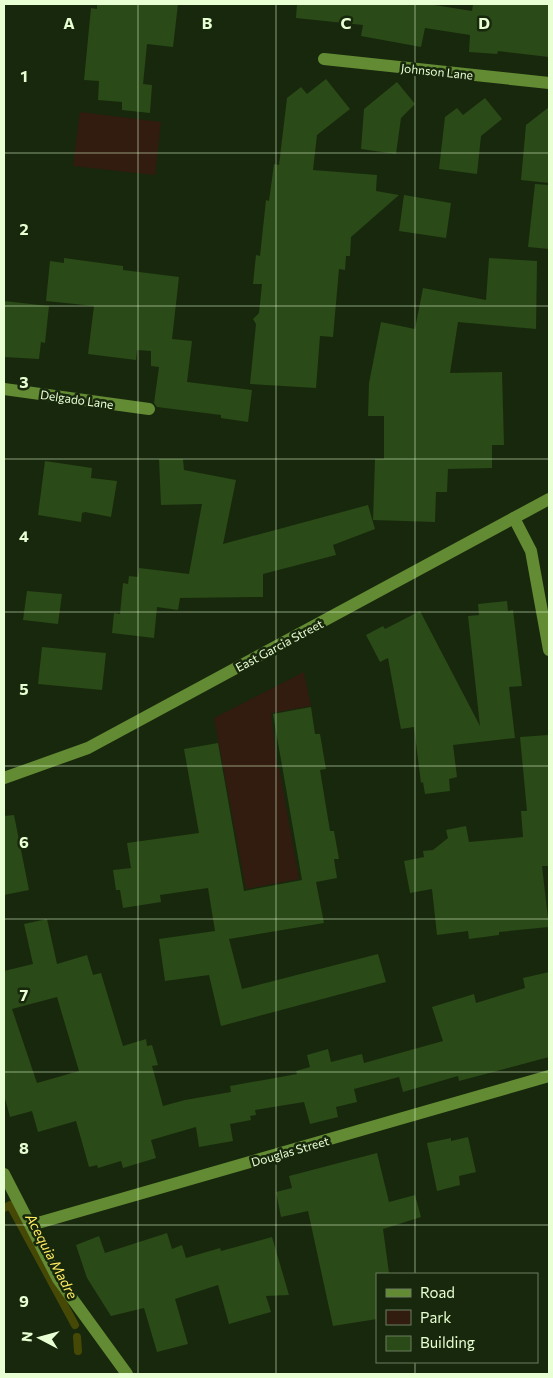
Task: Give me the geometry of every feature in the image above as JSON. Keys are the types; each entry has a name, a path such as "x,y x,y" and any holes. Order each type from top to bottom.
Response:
{"street":[{"name":"Johnson Lane","path":"324,59 549,83"},
{"name":"Delgado Lane","path":"4,389 149,409"},
{"name":"East Garcia Street","path":"4,778 88,748 549,499"},
{"path":"514,518 530,551 549,650"},
{"name":"Douglas Street","path":"31,1225 549,1076"},
{"path":"4,1174 58,1279 127,1374"}],"green space":[{"path":"80,112 161,122 155,175 73,166"},
{"path":"304,672 311,706 271,713 277,768 279,768 299,879 246,889 214,718"}],"building":[{"path":"97,4 178,4 173,47 147,44 143,84 152,85 150,113 122,110 122,102 98,100 99,81 84,80 91,8 97,9"},
{"path":"297,4 428,4 472,11 473,4 549,4 549,57 498,51 497,54 469,52 470,35 425,28 421,47 361,36 363,25 296,18"},
{"path":"326,79 350,109 317,135 313,170 377,175 376,191 399,195 351,237 350,256 346,256 345,270 339,269 333,337 320,336 316,388 250,384 256,324 253,319 259,313 262,284 253,284 256,255 260,256 266,200 269,201 274,164 279,165 287,98 301,87 307,94"},
{"path":"397,82 415,104 401,118 396,154 361,149 364,109"},
{"path":"485,98 502,119 481,136 477,174 439,169 445,117 457,108 463,115"},
{"path":"549,107 549,183 521,180 526,125"},
{"path":"535,184 549,185 549,249 528,247"},
{"path":"404,195 451,203 446,238 399,231"},
{"path":"64,258 123,266 123,270 179,277 172,339 192,341 187,382 252,390 248,422 221,418 221,415 157,407 154,403 159,367 151,366 151,351 137,350 136,360 88,354 94,306 46,301 50,261 64,263"},
{"path":"489,258 537,261 536,329 458,322 450,373 502,372 504,445 492,445 492,468 448,469 447,492 436,492 435,522 373,520 375,459 384,459 384,416 368,416 369,383 381,322 415,329 423,288 486,300"},
{"path":"4,301 49,306 45,343 41,342 39,359 4,357"},
{"path":"159,459 183,459 184,470 236,480 223,544 368,505 375,529 333,545 336,555 263,574 263,597 180,598 178,610 157,607 154,638 112,633 114,613 120,614 123,583 128,584 129,576 138,577 139,568 189,574 202,504 161,505"},
{"path":"45,461 92,468 91,478 117,481 111,517 85,512 82,513 81,522 38,515"},
{"path":"27,591 62,594 58,624 23,620"},
{"path":"507,601 508,611 513,610 522,686 509,687 515,738 453,745 457,777 449,779 450,791 425,794 423,782 421,783 414,727 401,729 388,658 380,662 366,635 383,626 385,629 420,611 480,726 468,616 479,615 478,604"},
{"path":"42,647 106,653 102,690 38,684"},
{"path":"311,707 315,734 320,734 326,769 320,770 330,831 334,831 339,859 334,859 337,878 316,882 324,923 229,939 242,989 378,954 386,982 221,1026 209,975 165,981 159,939 215,931 208,888 160,895 161,902 123,908 120,890 116,890 113,870 131,868 127,843 199,833 184,749 218,743 244,891 302,880 273,714"},
{"path":"548,735 549,866 542,866 549,927 499,932 499,935 469,939 468,931 437,935 432,889 410,893 404,861 424,857 423,851 433,850 448,838 446,830 466,826 469,842 523,837 521,811 527,811 520,737"},
{"path":"14,815 29,890 4,895 4,816"},
{"path":"47,919 57,964 87,955 93,975 101,973 123,1046 146,1039 147,1046 152,1045 158,1065 152,1066 163,1106 231,1092 230,1086 297,1074 296,1071 310,1067 307,1055 328,1049 331,1062 362,1054 364,1063 443,1041 432,1007 474,994 476,1003 525,988 523,978 549,972 549,1057 459,1081 458,1076 403,1092 399,1077 354,1089 357,1102 336,1107 338,1117 310,1124 304,1102 255,1110 256,1115 250,1116 251,1120 230,1124 233,1141 199,1147 196,1127 151,1140 156,1158 123,1168 121,1161 98,1168 97,1165 89,1167 76,1121 38,1132 32,1111 10,1117 4,1095 4,971 33,964 24,924","holes":["57,997 79,1071 37,1083 12,1009"]},
{"path":"468,1137 476,1172 459,1176 460,1185 437,1191 427,1143"},
{"path":"377,1153 389,1202 415,1195 421,1217 383,1229 389,1273 376,1273 376,1319 333,1326 308,1211 281,1217 276,1192 292,1188 289,1176"},
{"path":"167,1233 172,1249 182,1245 186,1258 220,1248 221,1251 272,1237 289,1295 266,1296 271,1312 229,1324 218,1285 175,1299 188,1344 157,1352 144,1308 111,1316 87,1278 76,1245 99,1236 105,1253"}],"waterway":[{"name":"Acequia Madre","path":"4,1208 10,1205 75,1325"},
{"name":"Acequia Madre","path":"77,1337 78,1351"}]}
